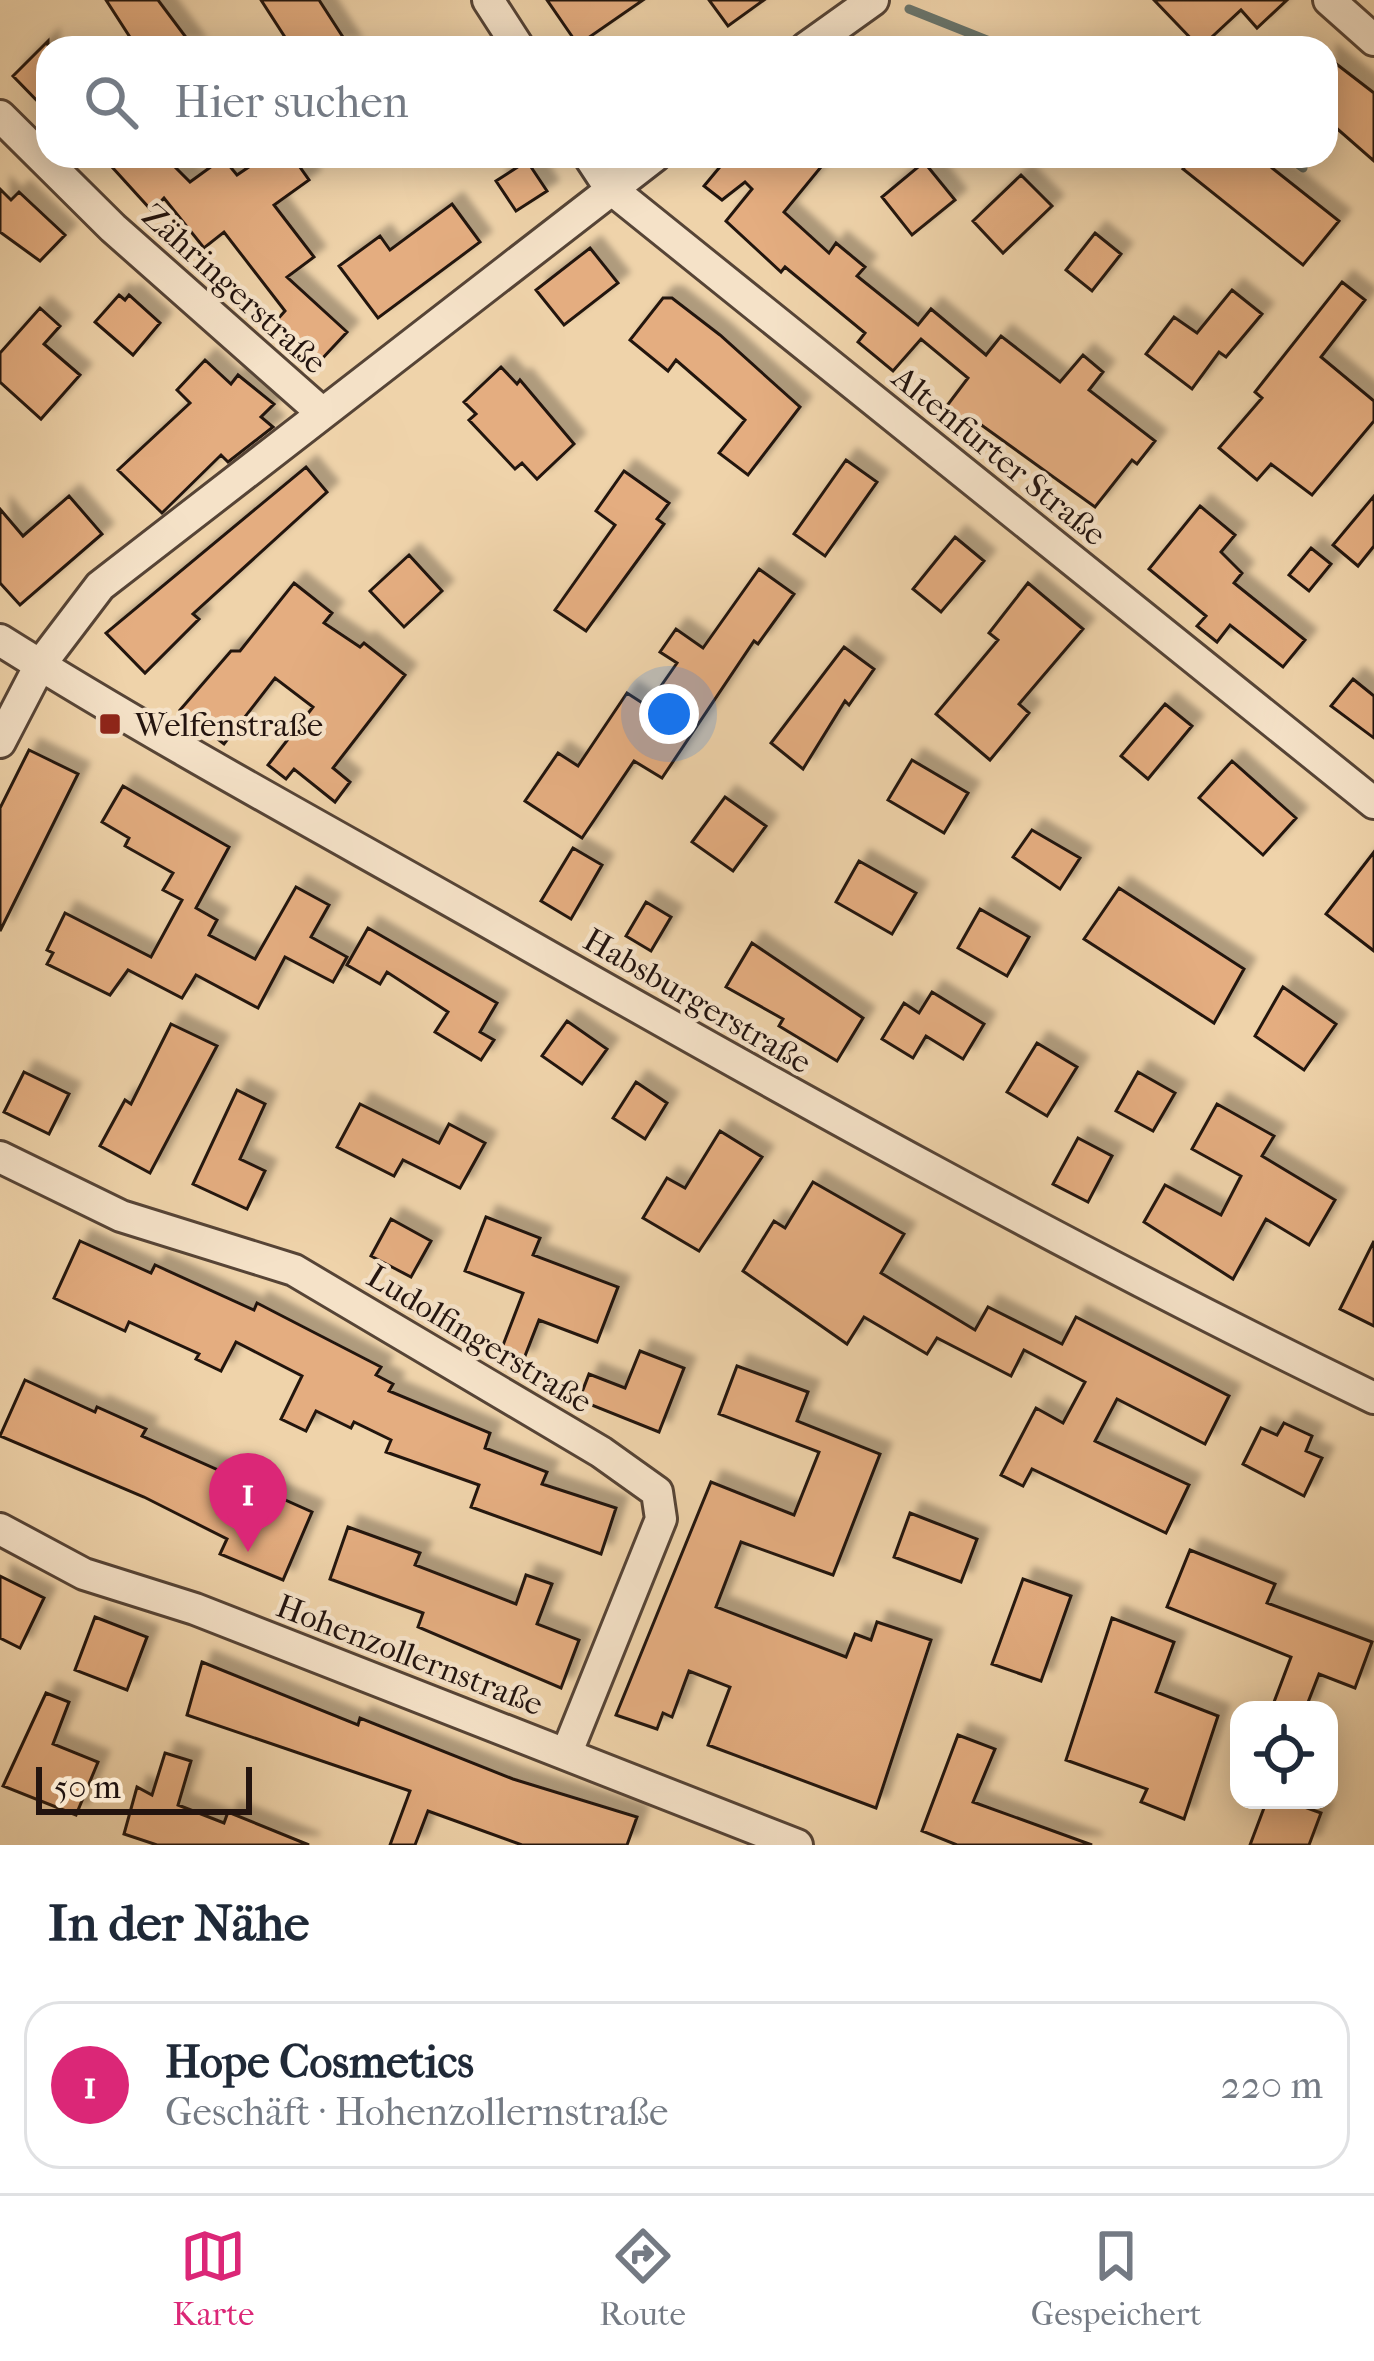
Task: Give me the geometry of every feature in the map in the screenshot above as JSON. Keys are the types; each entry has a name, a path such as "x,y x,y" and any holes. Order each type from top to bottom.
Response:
{"street":[{"path":"488,0 511,36"},
{"path":"823,36 873,0"},
{"path":"1329,0 1374,40"},
{"name":"Zähringerstraße","path":"0,116 36,152"},
{"name":"Zähringerstraße","path":"52,168 113,228 320,411"},
{"name":"Altenfurter Straße","path":"597,168 610,188 1374,803"},
{"path":"0,742 40,665 100,586 638,168"},
{"name":"Habsburgerstraße","path":"0,640 824,1113 1104,1264 1374,1398"},
{"name":"Ludolfingerstraße","path":"0,1157 121,1216 295,1270 601,1452 657,1492 661,1519 567,1752"},
{"name":"Hohenzollernstraße","path":"0,1529 102,1581 195,1609 567,1752 677,1803 797,1845"}],"building":[{"path":"106,0 158,0 185,36 129,36"},
{"path":"261,0 319,0 342,36 284,36"},
{"path":"547,0 643,0 591,36 572,36"},
{"path":"709,0 764,0 728,26"},
{"path":"1154,0 1287,0 1257,28 1241,10 1213,36 1188,36"},
{"path":"36,53 36,100 13,76"},
{"path":"1338,65 1374,93 1374,161 1338,130"},
{"path":"113,168 176,168 190,182 209,168 231,168 237,175 247,168 300,168 309,180 274,205 314,257 287,277 347,332 320,361 276,321 285,311 224,232 204,248 164,198 152,211"},
{"path":"516,168 532,168 547,191 516,211 496,181"},
{"path":"719,168 820,168 784,212 829,253 836,243 865,267 857,276 918,325 931,309 986,355 1001,336 1060,382 1083,355 1103,372 1089,390 1155,441 1137,464 1132,460 1095,507 980,424 975,430 946,407 968,378 921,339 893,371 858,342 865,333 785,267 781,272 726,221 752,189 745,182 722,200 704,186"},
{"path":"917,168 929,168 955,200 912,235 882,197"},
{"path":"1272,168 1339,221 1303,265 1183,169"},
{"path":"1021,175 1052,206 1003,253 973,221"},
{"path":"0,189 11,200 19,192 65,235 40,261 0,232"},
{"path":"452,204 480,242 378,318 339,266 380,236 390,250"},
{"path":"1095,233 1121,254 1092,291 1066,270"},
{"path":"590,248 618,283 564,325 536,290"},
{"path":"1342,282 1365,300 1321,357 1374,401 1374,421 1312,495 1271,464 1257,480 1219,448 1262,398 1255,392"},
{"path":"1232,290 1262,314 1226,357 1219,352 1192,389 1146,354 1174,317 1197,333"},
{"path":"119,295 125,300 129,295 160,323 133,355 95,322"},
{"path":"663,298 672,298 720,335 800,407 748,475 719,453 745,420 676,360 668,371 630,340"},
{"path":"40,308 60,326 44,344 80,375 41,419 0,382 0,353"},
{"path":"205,360 231,384 238,375 274,404 261,417 273,427 228,462 221,455 162,513 118,470 190,403 177,390"},
{"path":"501,367 517,384 520,380 574,444 537,479 522,463 515,469 469,420 476,414 464,402"},
{"path":"846,460 877,482 825,556 794,534"},
{"path":"306,467 327,492 193,614 199,619 145,673 106,633"},
{"path":"624,471 669,503 657,519 664,524 586,631 555,610 615,525 596,511"},
{"path":"69,496 102,534 20,605 0,583 0,509 23,536"},
{"path":"1374,496 1374,546 1358,566 1333,545"},
{"path":"1200,506 1235,535 1221,552 1242,573 1234,583 1305,640 1283,667 1230,625 1217,642 1197,626 1206,616 1149,569"},
{"path":"955,537 984,561 941,612 913,589"},
{"path":"1311,548 1331,564 1309,591 1289,575"},
{"path":"409,555 442,591 404,627 370,591"},
{"path":"759,569 794,594 758,644 754,641 662,778 634,761 582,838 525,801 558,753 578,766 627,693 647,706 677,663 660,652 676,629 703,648"},
{"path":"294,583 332,613 324,623 360,647 364,643 405,675 333,768 350,782 335,802 294,769 286,779 268,765 313,707 275,678 224,744 180,710 231,651 240,651"},
{"path":"1028,583 1083,629 1019,704 1029,713 990,760 936,714 998,640 989,633"},
{"path":"844,647 874,669 849,705 845,701 803,769 771,743"},
{"path":"1353,679 1374,696 1374,738 1331,706"},
{"path":"1165,704 1192,726 1148,779 1121,756"},
{"path":"29,750 78,774 0,931 0,808"},
{"path":"912,760 968,793 944,833 888,800"},
{"path":"1232,761 1296,818 1263,855 1199,798"},
{"path":"123,786 229,847 196,908 217,920 209,935 255,959 296,887 329,905 311,937 347,957 333,982 285,957 258,1008 196,975 182,998 128,970 110,995 47,964 53,953 47,950 65,913 151,957 182,900 163,890 173,873 125,846 129,838 102,822"},
{"path":"725,797 766,826 733,871 692,842"},
{"path":"1032,830 1080,858 1060,889 1013,857"},
{"path":"573,848 602,865 571,919 541,901"},
{"path":"1374,852 1374,951 1326,914"},
{"path":"859,861 916,893 892,934 836,902"},
{"path":"1119,888 1244,969 1214,1023 1084,939"},
{"path":"646,902 671,917 651,951 626,936"},
{"path":"980,909 1029,937 1007,976 958,948"},
{"path":"368,928 497,1003 480,1032 494,1040 481,1060 435,1032 448,1012 387,972 380,984 347,965"},
{"path":"752,943 863,1018 837,1061 779,1026 783,1019 726,987"},
{"path":"1283,987 1336,1024 1304,1070 1255,1036"},
{"path":"932,992 984,1024 963,1059 926,1036 913,1058 882,1039 904,1003 919,1013"},
{"path":"567,1021 607,1049 582,1084 542,1056"},
{"path":"171,1024 217,1046 150,1173 100,1146 125,1100 131,1104"},
{"path":"1037,1043 1077,1067 1047,1116 1007,1092"},
{"path":"24,1072 69,1094 49,1134 4,1112"},
{"path":"1138,1072 1175,1093 1153,1131 1116,1111"},
{"path":"636,1082 667,1103 645,1139 613,1118"},
{"path":"237,1090 265,1104 240,1159 265,1171 247,1209 193,1184"},
{"path":"360,1104 439,1143 449,1124 485,1143 460,1188 403,1160 394,1176 337,1147"},
{"path":"1217,1104 1274,1136 1262,1156 1335,1200 1309,1245 1266,1219 1233,1279 1144,1222 1165,1185 1221,1215 1241,1176 1192,1149"},
{"path":"720,1131 762,1157 699,1251 643,1218 667,1178 685,1188"},
{"path":"1078,1138 1112,1156 1088,1202 1053,1184"},
{"path":"813,1182 904,1234 881,1273 975,1330 988,1307 1062,1344 1076,1317 1229,1396 1205,1444 1117,1399 1095,1441 1189,1485 1166,1533 1032,1469 1023,1486 1001,1475 1036,1408 1063,1423 1085,1382 1024,1350 1011,1376 937,1338 927,1354 864,1317 847,1344 743,1271 774,1221 785,1228"},
{"path":"486,1217 540,1238 533,1255 618,1287 597,1342 539,1320 523,1361 500,1353 523,1293 465,1271"},
{"path":"391,1219 431,1241 411,1277 371,1256"},
{"path":"80,1241 151,1273 155,1265 254,1310 257,1303 381,1367 376,1375 393,1384 389,1391 490,1433 485,1448 547,1472 542,1484 616,1508 601,1554 471,1507 479,1485 386,1452 391,1440 354,1422 351,1428 316,1411 306,1431 281,1419 302,1376 236,1342 221,1371 196,1359 199,1354 129,1322 125,1331 54,1298"},
{"path":"1374,1241 1374,1326 1340,1309"},
{"path":"640,1351 684,1368 659,1432 579,1400 589,1374 625,1388"},
{"path":"737,1366 808,1392 797,1421 880,1454 833,1575 741,1542 716,1607 846,1657 855,1634 871,1640 877,1622 931,1640 876,1808 708,1745 730,1687 689,1671 672,1717 663,1713 657,1729 616,1715 711,1482 794,1515 819,1452 719,1414"},
{"path":"25,1380 146,1429 142,1436 312,1512 283,1580 220,1554 227,1539 144,1497 0,1436"},
{"path":"1284,1423 1312,1436 1306,1451 1322,1458 1304,1496 1243,1464 1261,1428 1277,1435"},
{"path":"910,1513 977,1539 961,1582 894,1557"},
{"path":"348,1527 420,1553 415,1565 516,1604 526,1575 552,1584 537,1624 579,1640 561,1688 418,1627 423,1613 330,1579"},
{"path":"1190,1550 1275,1584 1267,1603 1372,1642 1355,1688 1319,1674 1308,1701 1274,1701 1291,1657 1167,1607"},
{"path":"0,1576 44,1598 20,1648 0,1638"},
{"path":"1023,1579 1071,1596 1041,1681 992,1664"},
{"path":"95,1617 147,1637 127,1690 75,1670"},
{"path":"1112,1618 1174,1642 1156,1692 1218,1716 1184,1819 1141,1802 1147,1789 1066,1760"},
{"path":"202,1662 358,1725 360,1718 513,1779 637,1817 627,1845 522,1845 428,1811 415,1845 390,1845 410,1791 187,1715"},
{"path":"46,1693 69,1702 53,1744 98,1762 76,1815 3,1786"},
{"path":"958,1735 995,1749 973,1802 1092,1845 957,1845 922,1831"},
{"path":"165,1753 191,1761 178,1805 224,1823 228,1812 309,1845 157,1845 124,1834 137,1787 152,1795"},
{"path":"1264,1809 1321,1813 1309,1845 1250,1845"}],"waterway":[{"path":"909,9 977,36"}],"place":[{"name":"Welfenstraße","path":"110,724"},
{"name":"Hope Cosmetics","path":"248,1552"}]}
